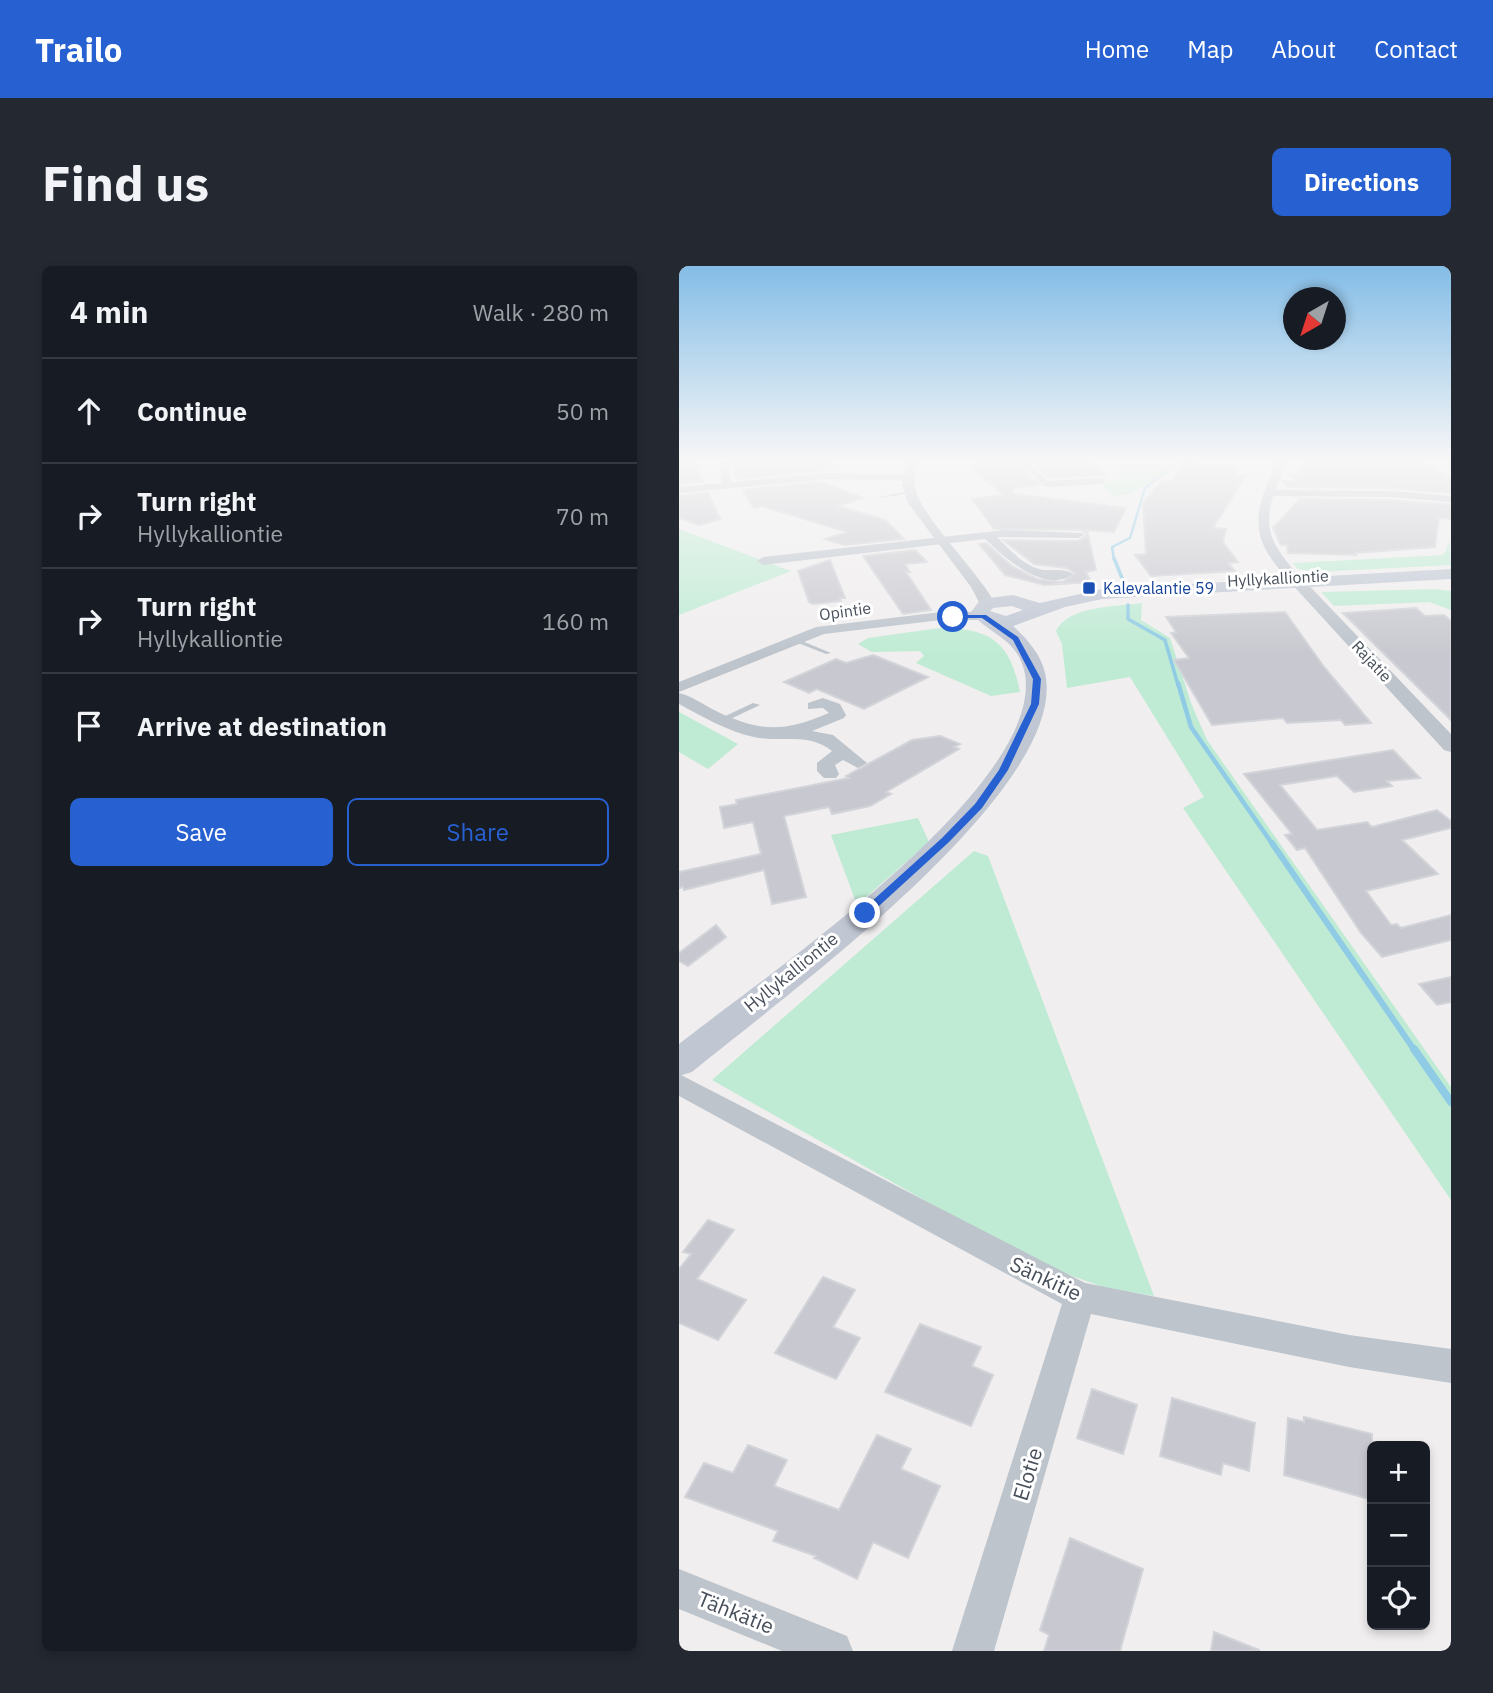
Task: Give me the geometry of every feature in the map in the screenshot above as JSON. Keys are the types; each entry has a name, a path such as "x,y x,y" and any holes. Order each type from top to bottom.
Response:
{"main road":[{"name":"Hyllykalliontie","path":"985,611 1021,615 1054,604 1103,594 1451,568"},
{"name":"Hyllykalliontie","path":"1296,580 1451,574"},
{"path":"985,611 1021,615"},
{"name":"Hyllykalliontie","path":"679,1063 865,913 946,840 978,806 1003,770 1035,704 1037,679 1021,615"}],"street":[{"path":"933,526 978,586 1021,615"},
{"path":"1263,526 1263,534 1296,580"},
{"path":"763,561 1024,532 1078,535"},
{"path":"988,535 1023,569 1045,576 1067,574"},
{"name":"Rajatie","path":"1296,580 1451,746"},
{"path":"978,586 985,611"},
{"name":"Opintie","path":"679,687 821,631 985,611"},
{"path":"679,698 746,731 772,735 797,733 827,739 851,757 826,763 826,771 830,774"},
{"path":"797,733 838,715 834,708 823,703 814,706"},
{"name":"Sänkitie","path":"679,1084 1080,1297 1349,1351 1451,1366"},
{"name":"Elotie","path":"973,1651 1080,1297"},
{"name":"Tähkätie","path":"679,1589 832,1651"}],"lane":[{"path":"795,640 828,653"},
{"path":"721,720 756,705"}],"green space":[{"path":"679,529 791,571 679,615"},
{"path":"1449,541 1451,565 1316,572 1298,569 1293,563 1444,555"},
{"path":"1435,589 1451,591 1451,610 1429,602 1334,606 1321,592"},
{"path":"1142,603 1141,620 1170,638 1191,703 1207,740 1451,1087 1451,1200 1183,808 1204,797 1130,677 1067,688 1062,644 1056,631 1062,622 1071,616 1094,609"},
{"path":"940,628 973,631 995,641 1010,661 1020,692 991,696 916,663 924,656 920,651 872,652 858,644 868,638"},
{"path":"679,712 738,744 708,769 679,752"},
{"path":"918,818 929,842 857,905 831,835"},
{"path":"974,851 988,856 1154,1296 1103,1287 1064,1273 984,1234 712,1080"}],"building":[{"path":"826,526 891,526 904,539 844,545 825,539 847,532"},
{"path":"992,526 1117,526 1114,532 1087,530 1096,570 1086,572 1091,582 1045,585 1005,575 979,544 986,543 1012,566 1037,579 1062,582 1075,573 1066,568 1034,564 1003,540 1078,541 1087,535 1082,530 994,529"},
{"path":"1144,526 1214,526 1213,528 1226,529 1223,542 1238,562 1228,563 1235,571 1151,576 1135,555 1146,554"},
{"path":"1275,526 1438,526 1435,547 1355,553 1356,555 1288,553 1287,545 1281,545 1273,528"},
{"path":"915,550 927,562 905,564 910,572 906,572 931,610 903,614 863,556"},
{"path":"830,560 845,598 840,598 841,601 813,604 809,602 798,571"},
{"path":"1416,608 1425,616 1444,615 1451,621 1451,720 1343,613"},
{"path":"1285,612 1324,667 1371,723 1345,725 1341,720 1287,723 1283,718 1212,725 1174,660 1189,658 1171,633 1176,632 1166,617"},
{"path":"873,655 928,677 864,709 817,689 809,693 784,682 836,659 846,663"},
{"path":"940,736 960,744 954,747 959,749 886,792 891,794 870,806 832,814 829,807 784,816 806,897 772,904 764,870 684,890 683,887 679,888 679,872 761,854 753,822 724,828 720,807 737,804 736,800 849,778 846,776 912,740"},
{"path":"1393,750 1420,778 1387,781 1392,786 1354,792 1337,776 1280,785 1317,830 1367,822 1372,827 1437,810 1451,821 1451,828 1402,840 1438,874 1366,891 1391,925 1397,924 1401,928 1451,915 1451,940 1382,957 1361,933 1305,848 1297,850 1285,835 1292,834 1244,774"},
{"path":"716,925 726,937 688,966 679,961 679,953"},
{"path":"1451,977 1451,1002 1437,1005 1419,984"},
{"path":"708,1220 734,1230 697,1279 746,1300 718,1340 679,1323 679,1269 691,1254 683,1252"},
{"path":"823,1277 855,1290 833,1327 860,1338 836,1379 775,1353"},
{"path":"920,1324 981,1347 972,1366 993,1375 971,1426 885,1392"},
{"path":"1092,1389 1137,1405 1123,1454 1077,1438"},
{"path":"1172,1398 1255,1423 1249,1471 1223,1463 1221,1475 1160,1456"},
{"path":"1304,1417 1372,1434 1372,1441 1367,1441 1367,1499 1284,1475 1288,1418 1304,1422"},
{"path":"877,1435 911,1449 901,1469 940,1486 908,1558 873,1542 857,1579 814,1558 816,1556 773,1541 778,1531 685,1497 704,1463 733,1473 748,1445 787,1460 774,1486 839,1510"},
{"path":"1070,1538 1143,1569 1120,1651 1044,1651 1049,1635 1040,1630"},
{"path":"1214,1632 1259,1650 1259,1651 1211,1651"}],"waterway":[{"path":"1114,560 1112,547 1130,538 1134,526"},
{"path":"1114,558 1124,583"},
{"path":"1128,605 1128,619 1165,640 1178,685"},
{"path":"1178,683 1191,727 1273,845"},
{"path":"1272,843 1415,1051"},
{"path":"1414,1049 1451,1102"}],"place":[{"name":"Kalevalantie 59","path":"1089,588"}],"route":[{"path":"865,913 946,840 978,806 1003,770 1035,704 1037,679 1016,639 997,623 983,616 953,617"}]}
